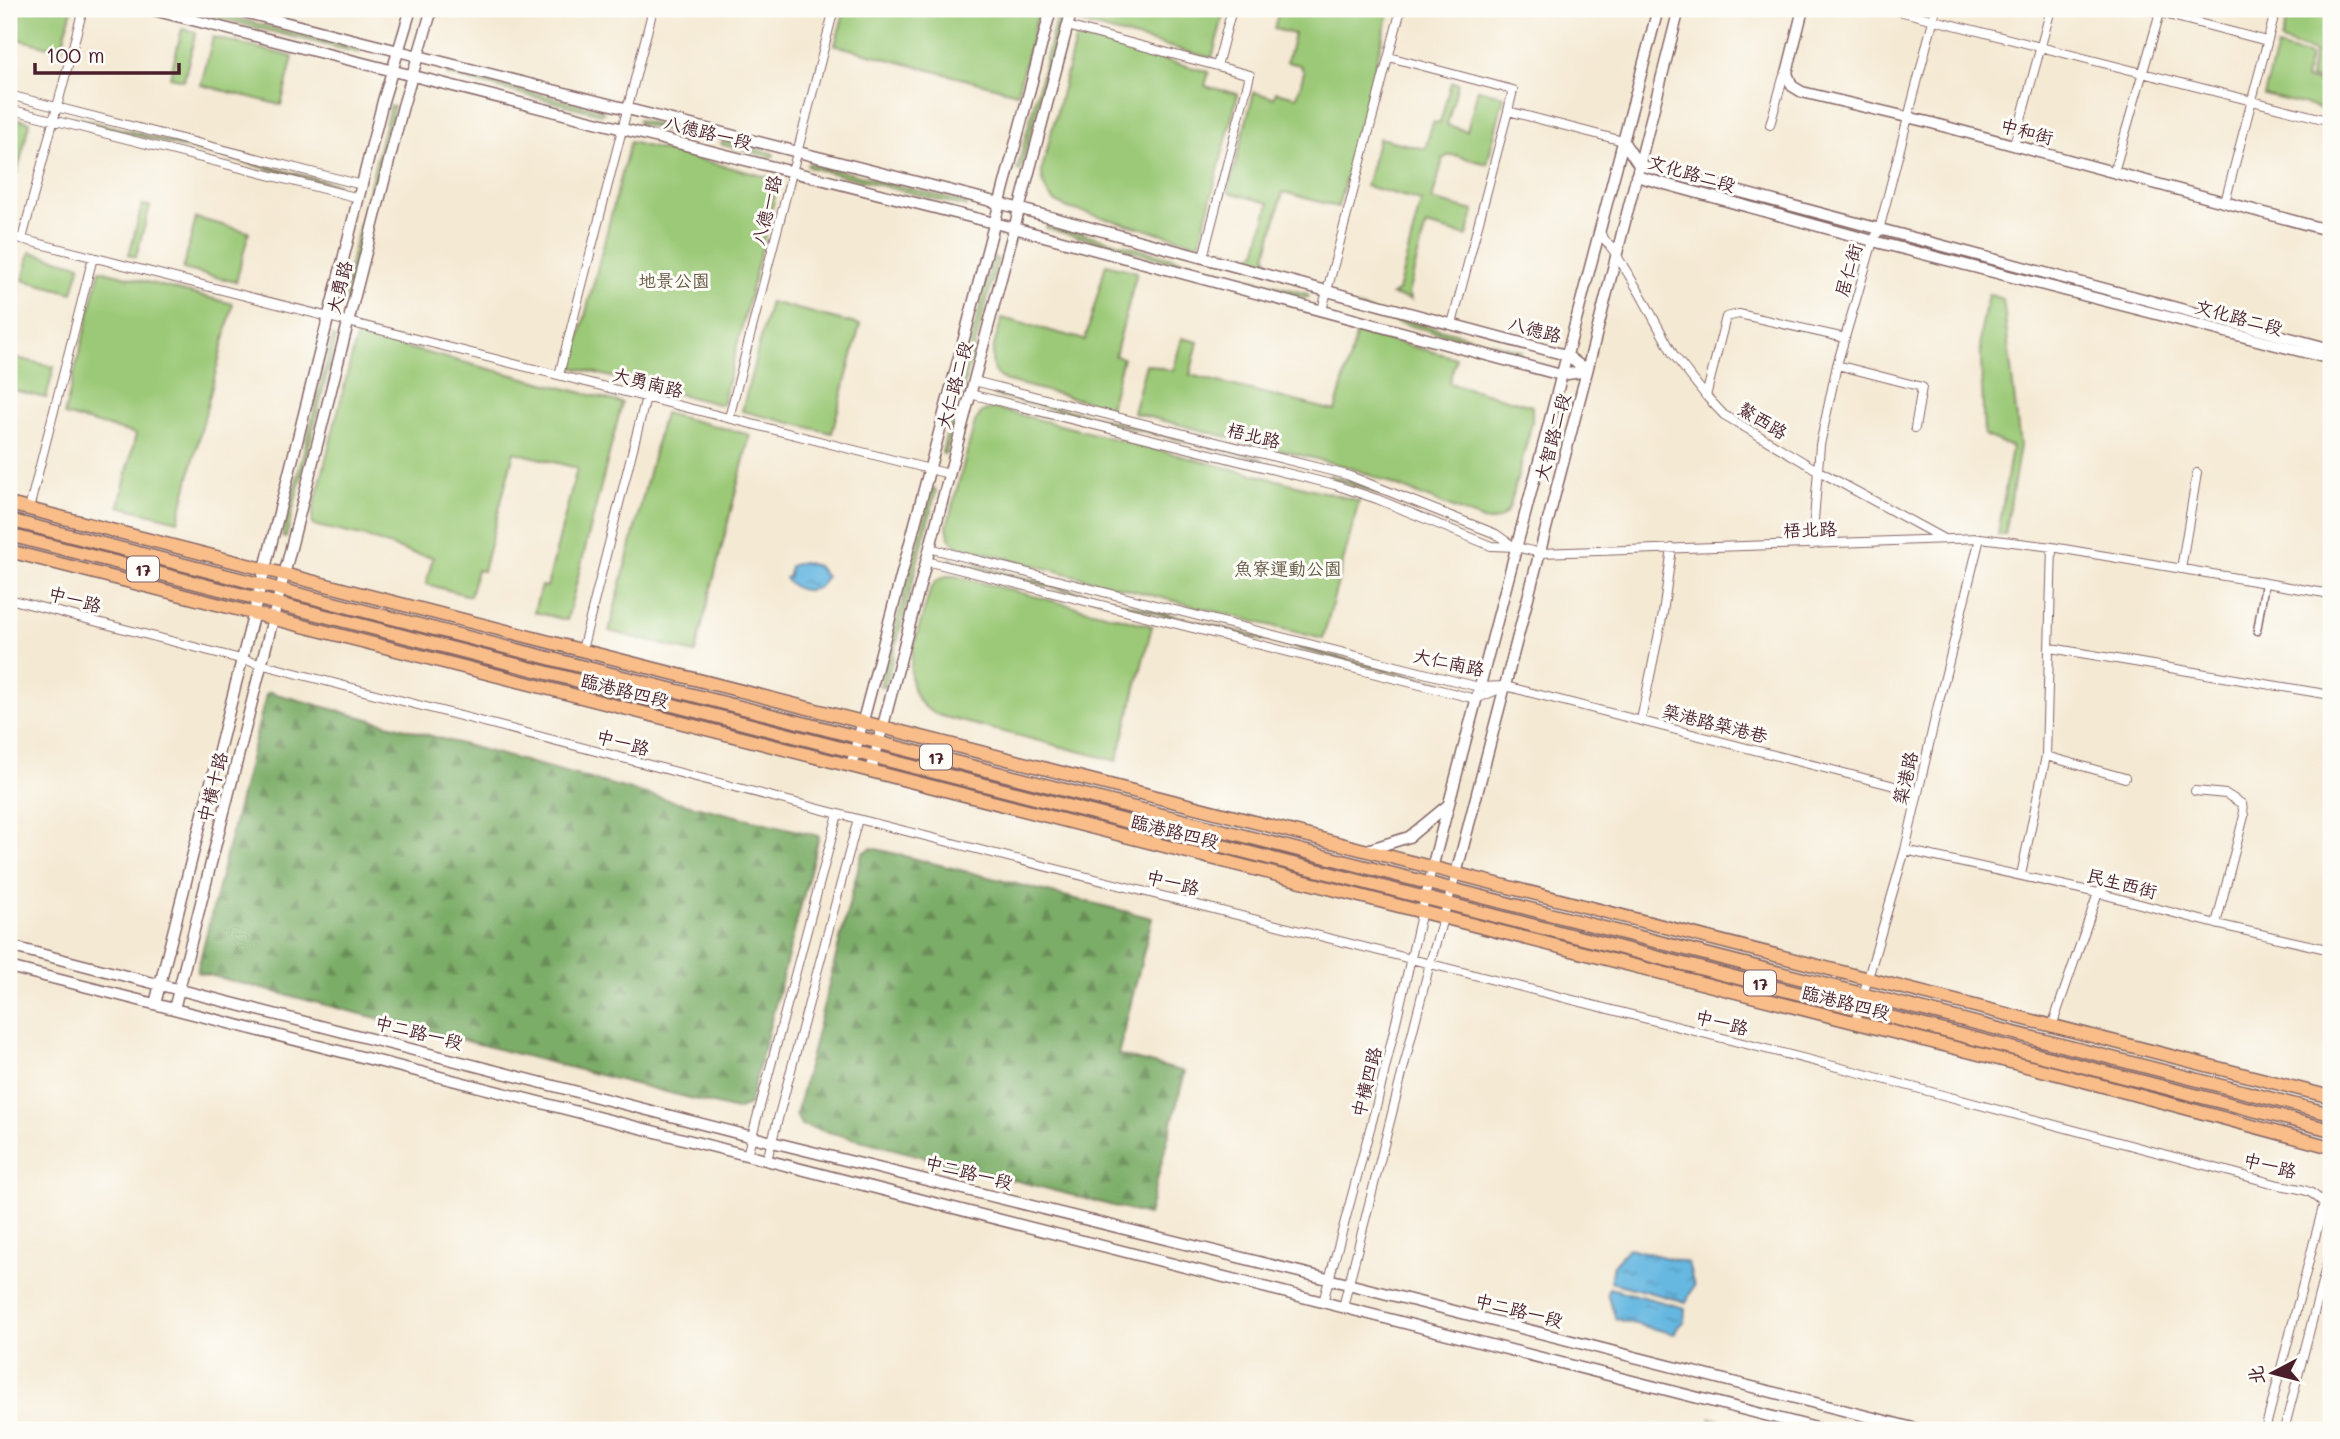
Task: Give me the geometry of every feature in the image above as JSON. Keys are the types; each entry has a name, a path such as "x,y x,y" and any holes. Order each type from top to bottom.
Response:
{"main road":[{"name":"臨港路四段","path":"9,504 2331,1097"},
{"name":"臨港路四段","path":"9,520 2331,1114"},
{"name":"臨港路四段","path":"9,535 2331,1130"},
{"name":"臨港路四段","path":"9,551 2331,1147"}],"street":[{"path":"22,239 83,9"},
{"name":"八德路一段","path":"149,9 1004,225"},
{"name":"八德路一段","path":"232,9 1009,206"},
{"name":"大勇路","path":"285,575 339,319 359,198 403,72 408,53 411,9"},
{"name":"大勇路","path":"265,570 402,106 403,72 408,53 432,9"},
{"path":"559,375 653,9"},
{"name":"八德一路","path":"729,418 834,9"},
{"name":"大仁路二段","path":"851,766 930,469 1004,225 1051,9"},
{"name":"大仁路二段","path":"871,771 974,381 1009,206 1072,9"},
{"path":"1217,66 1232,9"},
{"path":"1322,310 1401,9"},
{"name":"大智路二段","path":"1432,868 1657,9"},
{"name":"大智路二段","path":"1456,874 1679,9"},
{"path":"1770,125 1803,9"},
{"path":"1891,9 2331,121"},
{"name":"居仁街","path":"1812,545 1817,470 1837,365 1873,241 1880,230 1936,9"},
{"path":"2014,145 2051,9"},
{"path":"2145,9 2267,41"},
{"path":"2225,202 2276,9"},
{"path":"2115,172 2160,13"},
{"path":"1067,26 1250,75 1203,257"},
{"path":"1389,57 1513,90 1452,324"},
{"name":"中和街","path":"1788,68 1790,83 1801,92 2014,145 2331,231"},
{"path":"9,95 362,185"},
{"path":"9,109 359,198"},
{"path":"1507,111 1623,141"},
{"path":"705,149 710,129"},
{"name":"文化路二段","path":"1623,141 1637,170 1873,241 2331,359"},
{"name":"文化路二段","path":"1637,170 1880,230 2331,349"},
{"name":"八德路","path":"1009,206 1566,355 1587,371"},
{"path":"1004,225 1561,374 1587,371"},
{"name":"鰲西路","path":"1599,232 1616,254 1650,310 1673,354 1724,415 1817,470 1945,539"},
{"name":"大勇南路","path":"9,236 949,474"},
{"path":"29,509 93,257"},
{"path":"1706,396 1726,317 1739,314 1844,338"},
{"path":"1837,365 1922,387 1915,428"},
{"name":"梧北路","path":"974,381 1354,477 1496,534 1516,547"},
{"name":"梧北路","path":"970,394 1335,485 1380,500 1491,546 1516,547 1539,553 1980,538 2052,547 2331,594"},
{"path":"582,650 646,397"},
{"path":"2181,569 2197,473"},
{"name":"築港路","path":"1855,1023 1905,850 1980,538"},
{"path":"2021,875 2046,757 2052,547"},
{"name":"大仁南路","path":"929,548 1479,687 1505,687"},
{"path":"1641,720 1663,613 1672,548"},
{"name":"大仁南路","path":"926,561 1476,699 1505,687"},
{"name":"中橫十路","path":"155,1004 265,570"},
{"name":"中橫十路","path":"174,1009 285,575"},
{"path":"2257,631 2265,583"},
{"name":"中一路","path":"9,599 2302,1189 2317,1195 2325,1203"},
{"path":"2051,648 2331,695"},
{"name":"築港路築港巷","path":"1505,687 1917,792"},
{"path":"2046,757 2125,778"},
{"path":"2195,791 2226,794 2242,804 2244,816 2216,924"},
{"path":"1365,851 1412,836 1448,805"},
{"path":"747,1155 838,814"},
{"path":"767,1160 858,819"},
{"name":"民生西街","path":"1905,850 2098,893 2331,950"},
{"name":"中橫四路","path":"1322,1302 1377,1103 1432,868"},
{"name":"中橫四路","path":"1343,1307 1430,963 1456,874"},
{"path":"2052,1026 2098,893 2110,883"},
{"name":"中二路一段","path":"9,946 772,1142 1348,1284 1921,1430"},
{"path":"9,967 1824,1430"},
{"path":"2265,1430 2331,1176"},
{"path":"2325,1203 2331,1212"},
{"path":"2284,1430 2331,1248"}],"green space":[{"path":"15,9 72,9 61,50 9,37"},
{"path":"181,9 199,9 360,49 359,53"},
{"path":"845,9 1039,9 1017,93 835,45"},
{"path":"1059,9 1064,9 1021,171 1017,170"},
{"path":"1084,9 1225,9 1212,58 1080,23"},
{"path":"1279,9 1390,9 1338,207 1283,192 1266,256 1269,262 1250,257 1256,253 1269,203 1228,192 1254,92 1274,98 1276,92 1297,97 1304,72 1300,65 1287,62 1294,34 1274,29"},
{"path":"2289,9 2331,9 2331,83 2310,78 2314,52 2281,41"},
{"path":"182,29 196,32 184,80 170,77"},
{"path":"213,37 293,57 281,105 201,85"},
{"path":"1076,37 1209,72 1205,86 1238,94 1199,244 1068,208 1056,202 1045,188 1042,169"},
{"path":"2277,47 2310,56 2305,79 2331,86 2331,111 2264,95"},
{"path":"448,71 602,110 604,113 447,75"},
{"path":"1451,82 1458,83 1447,125 1467,131 1478,89 1504,96 1487,164 1454,155 1443,159 1432,200 1474,211 1467,236 1426,225 1408,294 1411,300 1392,295 1398,291 1421,201 1366,186 1379,138 1425,149 1433,122 1440,123"},
{"path":"390,106 394,107 346,301 343,303 341,300"},
{"path":"9,117 30,122 17,173 9,171"},
{"path":"74,117 337,184 338,186 73,120"},
{"path":"638,120 692,133 693,136 639,124"},
{"path":"724,141 774,155 771,157 723,145 721,143"},
{"name":"地景公園","path":"630,142 779,180 722,405 572,367"},
{"path":"810,163 967,203 966,207 809,167 807,165"},
{"path":"142,205 150,206 136,257 129,255"},
{"path":"196,218 249,232 236,282 183,269"},
{"path":"1047,224 1309,296 1306,298 1046,228"},
{"path":"30,252 80,265 73,293 23,280"},
{"path":"993,258 998,259 946,453 943,454 942,452"},
{"path":"1106,264 1137,272 1115,356 1123,358 1110,407 1007,381 999,376 994,370 992,354 1002,318 1085,340"},
{"path":"100,270 233,304 178,521 119,506 136,434 64,415"},
{"path":"1988,294 2003,299 2020,446 2005,535 1998,535 2012,447 1984,435 1980,335"},
{"path":"770,302 860,325 832,433 742,411"},
{"path":"1342,305 1522,351 1520,355 1344,308"},
{"path":"1357,332 1456,358 1449,383 1532,406 1532,422 1510,506 1501,518 1486,521 1352,468 1133,413 1146,364 1173,371 1182,338 1198,342 1190,375 1335,411"},
{"path":"357,335 622,403 567,620 534,612 541,586 547,587 577,468 514,452 483,571 477,570 470,596 426,584 433,557 411,553 366,537 312,525 313,511"},
{"path":"333,336 336,339 286,538 282,537"},
{"path":"9,356 54,367 46,398 9,389"},
{"path":"995,392 1262,458 1263,460 994,395"},
{"name":"魚寮運動公園","path":"993,408 1359,501 1323,639 955,545 949,537 947,526 975,422 982,412"},
{"path":"664,413 750,435 695,653 609,631"},
{"path":"1330,475 1374,489 1491,539 1370,491 1329,478"},
{"path":"934,488 936,491 885,687 880,686 932,490"},
{"path":"950,559 1450,685 1451,686 950,562"},
{"path":"946,576 955,576 1152,626 1117,761 941,716 924,706 915,694 911,678 915,642 930,590 936,581"},
{"path":"269,692 657,797 819,836 749,1105 736,1110 197,972 266,695"},
{"path":"872,848 1152,918 1118,1055 1185,1072 1148,1215 801,1125 796,1115 862,853"},
{"path":"1711,1418 1757,1430 1708,1430"}],"water":[{"path":"2331,9 2331,58 2318,54"},
{"path":"802,562 817,566 826,577 819,587 800,589 785,578 789,576 790,566"},
{"path":"1628,1248 1688,1263 1694,1286 1686,1302 1610,1282 1613,1265"},
{"path":"1609,1288 1685,1308 1684,1321 1677,1327 1675,1334 1616,1319 1607,1293"}]}
